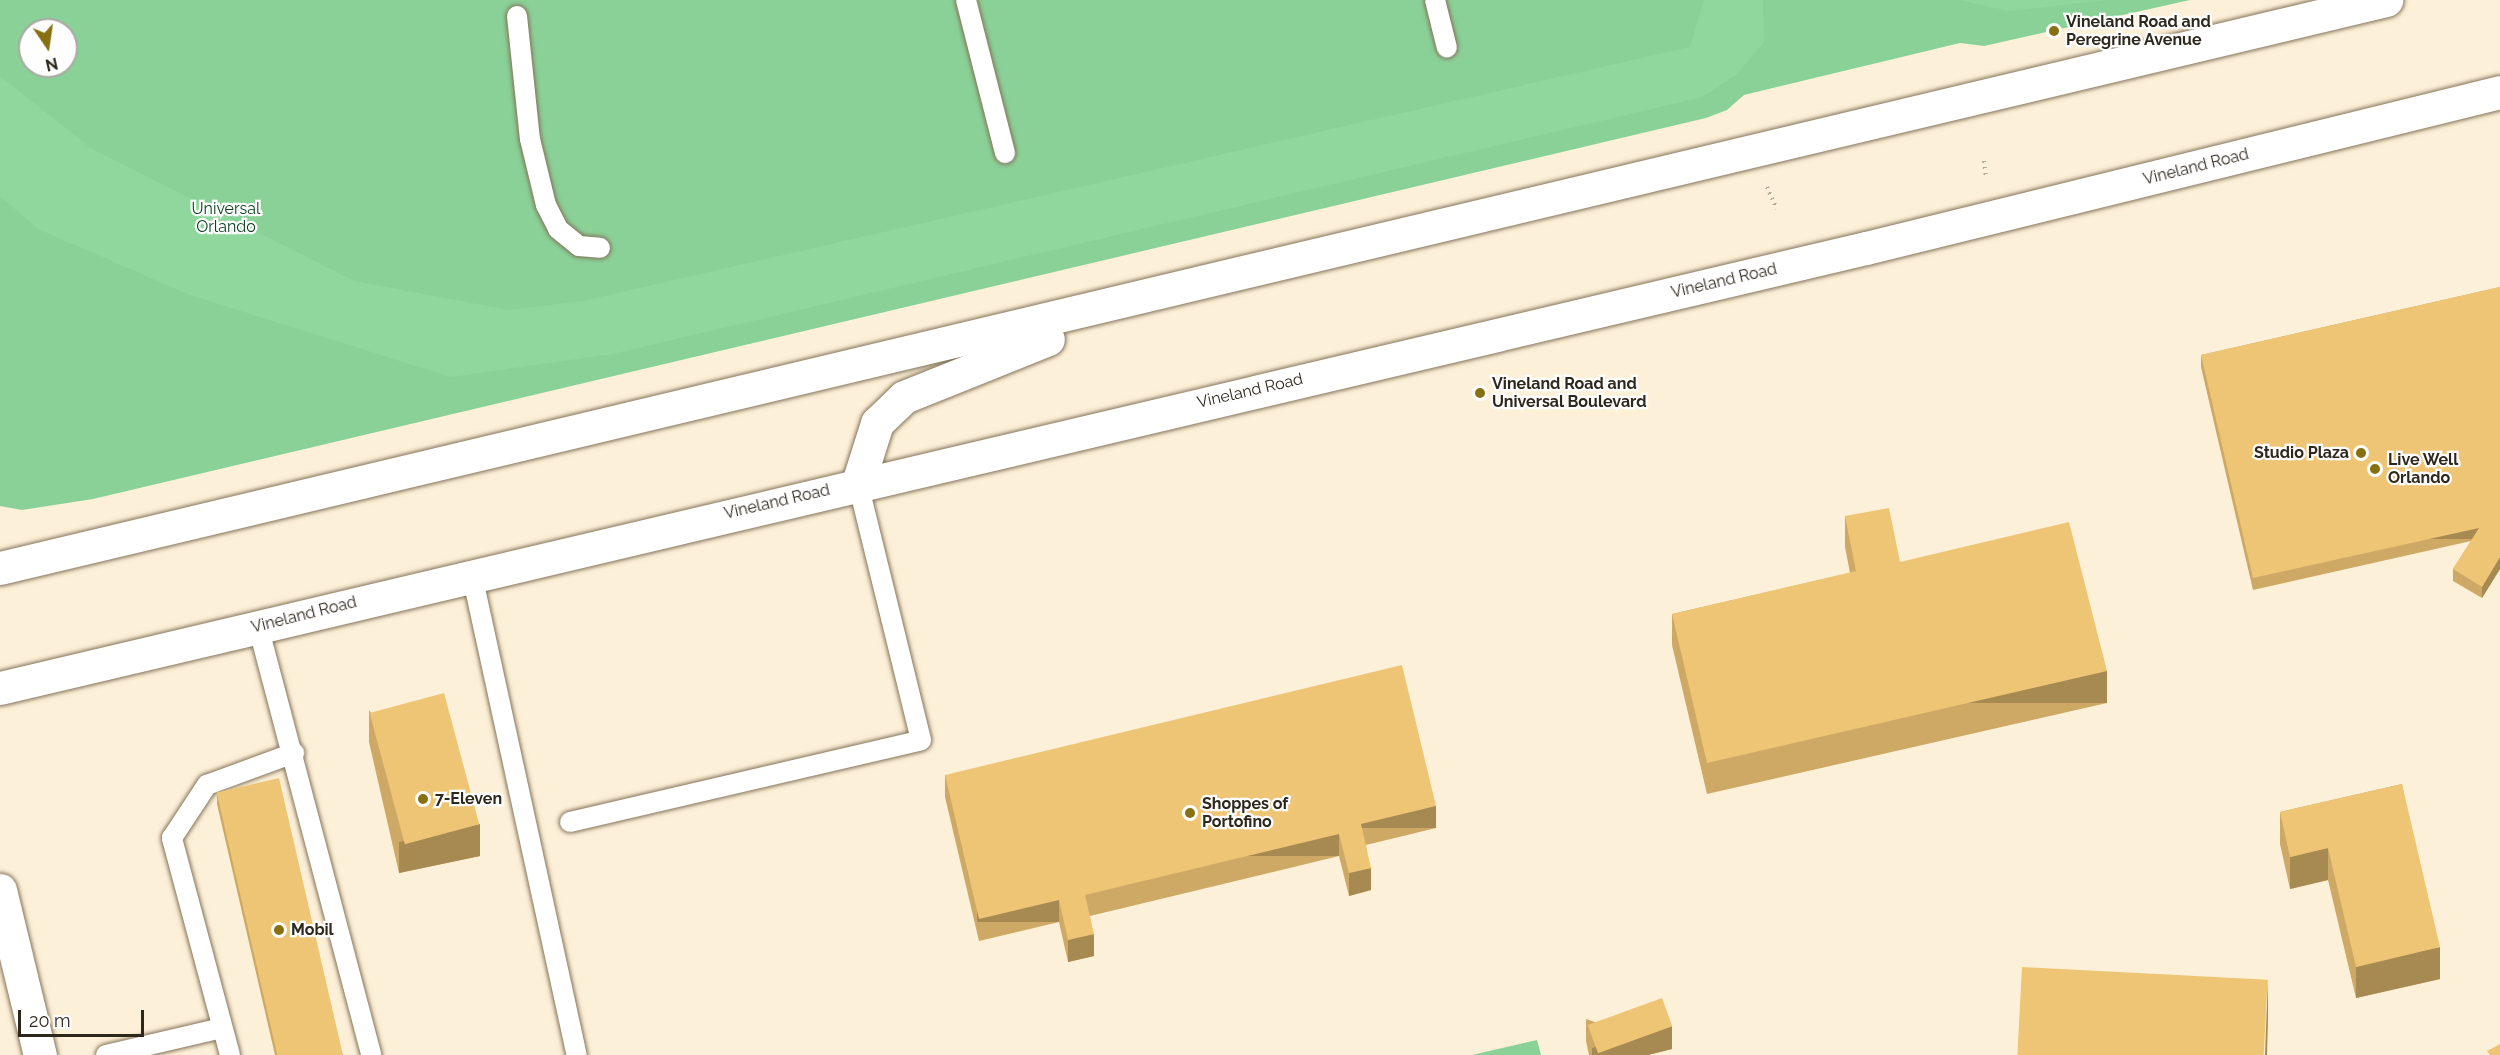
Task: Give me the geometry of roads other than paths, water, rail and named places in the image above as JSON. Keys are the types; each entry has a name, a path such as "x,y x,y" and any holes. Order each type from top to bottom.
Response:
{"main road":[{"path":"0,568 1144,300 2386,0"},
{"name":"Vineland Road","path":"0,688 858,483 1866,249 2500,92"},
{"path":"858,483 877,423 904,397 1144,300"},
{"path":"0,890 40,1055"}],"lane":[{"path":"966,0 1005,153"},
{"path":"1435,0 1447,48"},
{"path":"517,16 530,139 546,205 558,229 579,246 600,248"},
{"path":"570,822 921,740 858,483"},
{"path":"472,575 578,1055"},
{"path":"258,626 294,753 371,1055"},
{"path":"230,1055 172,838 207,785 294,753"},
{"path":"106,1055 222,1028"}],"place":[{"name":"Vineland Road and Peregrine Avenue","path":"2054,31"},
{"name":"Vineland Road and Universal Boulevard","path":"1480,393"},
{"name":"Studio Plaza","path":"2361,453"},
{"name":"Live Well Orlando","path":"2375,469"},
{"name":"7-Eleven","path":"423,799"},
{"name":"Shoppes of Portofino","path":"1190,813"},
{"name":"Mobil","path":"279,930"}],"park label":[{"name":"Universal Orlando","path":"226,218"}]}
